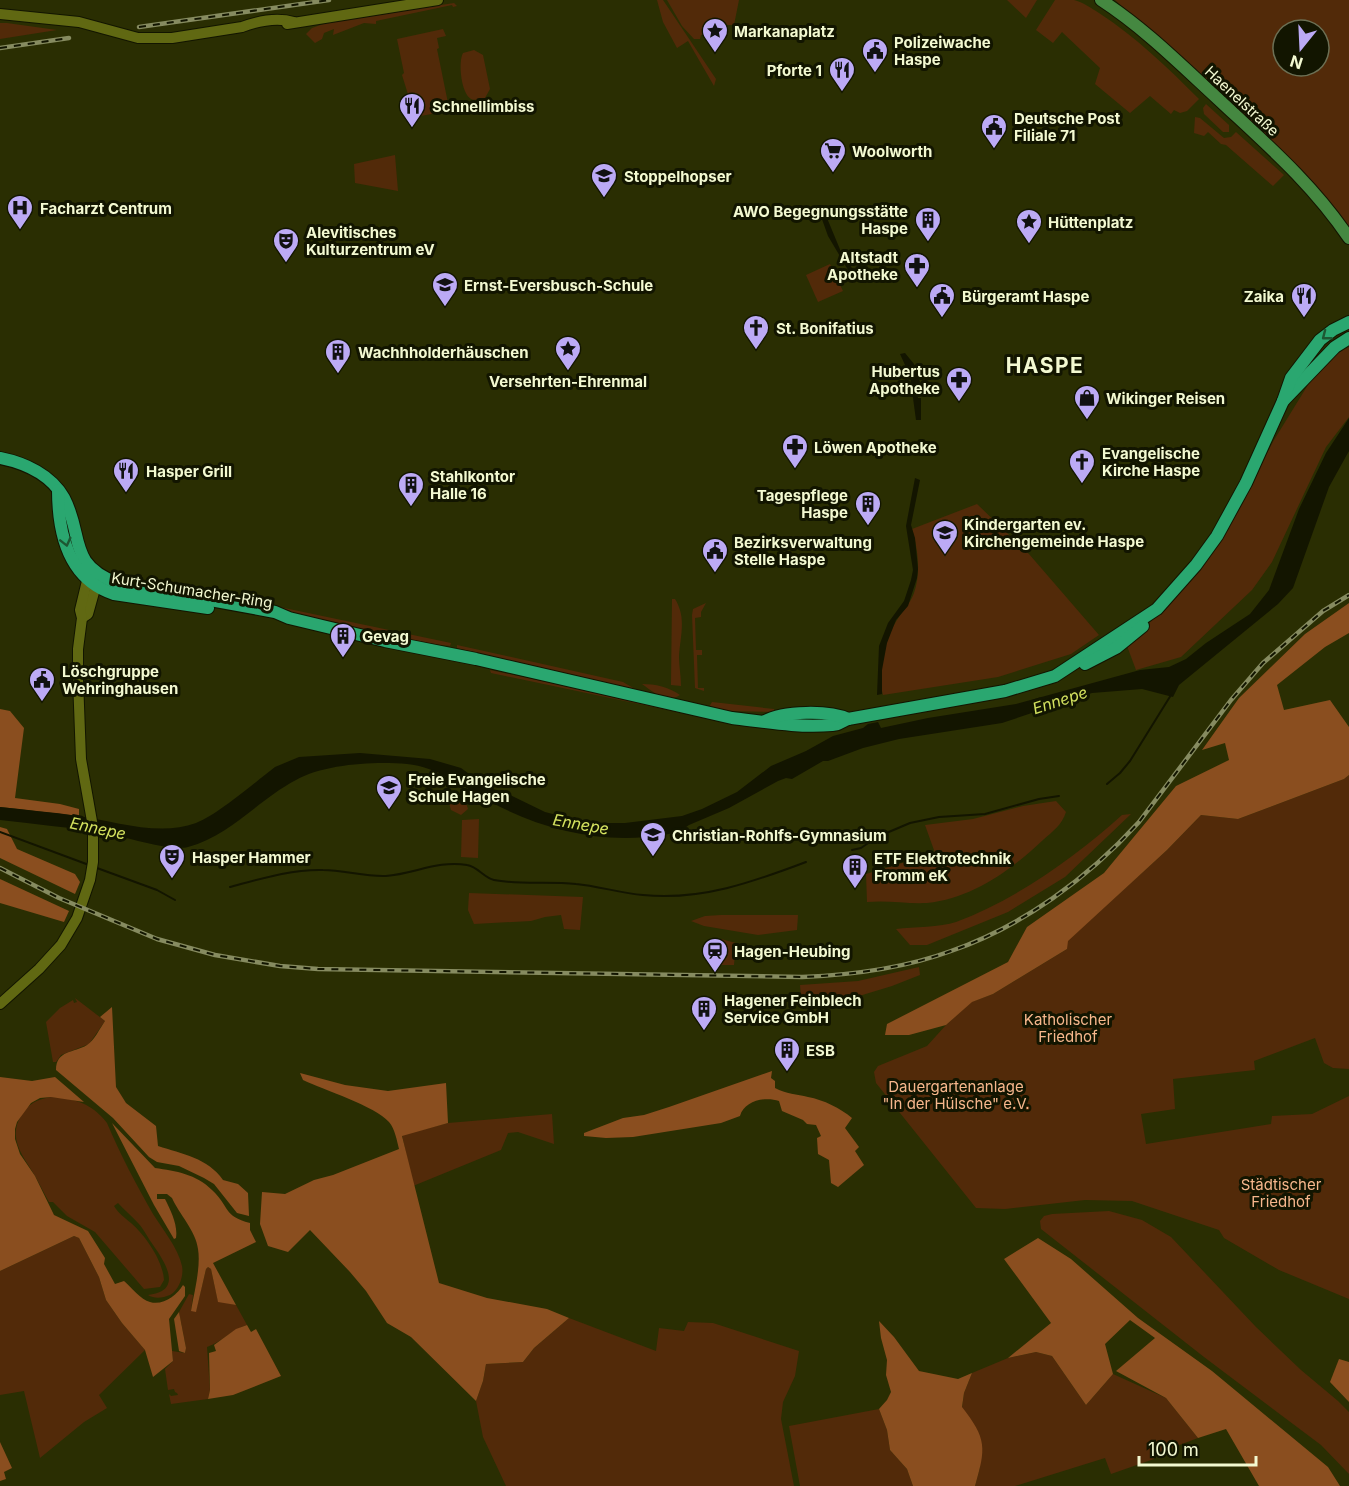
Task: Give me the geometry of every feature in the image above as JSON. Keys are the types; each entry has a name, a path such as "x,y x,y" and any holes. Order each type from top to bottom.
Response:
{"main road":[{"name":"Haenelstraße","path":"1101,0 1140,27 1280,157 1312,188 1349,238"},
{"path":"289,618 732,718 765,721 774,715 837,714 848,719 1005,691 1083,665 1131,638 1196,565 1216,536 1246,483 1291,378 1324,337 1349,322"},
{"path":"1283,401 1335,347 1349,338"},
{"path":"1309,353 1320,362"},
{"path":"0,458 33,469 42,474 58,490 59,513 67,550 76,567 94,580"},
{"name":"Kurt-Schumacher-Ring","path":"94,580 275,612 289,618"},
{"name":"Kurt-Schumacher-Ring","path":"94,580 114,594 277,619 289,618"}],"street":[{"path":"0,14 80,22 138,38 172,38 242,27 251,29 285,25 438,0"},
{"path":"0,1004 48,959 70,931 84,902 92,872 90,809 81,759 78,649 82,618 80,610 94,580"}],"green space":[{"path":"657,0 663,0 716,79 714,86 688,41 677,48 663,22"},
{"path":"667,0 739,0 734,25 726,25 726,31 701,35 700,39 694,39 682,26"},
{"path":"1007,0 1037,0 1026,18"},
{"path":"1055,0 1081,2 1113,22 1151,53 1199,99 1187,111 1180,113 1174,110 1171,114 1150,96 1130,113 1095,84 1100,68 1062,32 1053,43 1036,30"},
{"path":"1115,0 1349,0 1349,230 1313,182"},
{"path":"454,3 457,6 452,5 376,21 376,24 364,23 333,35 334,29 324,33 322,39 315,43 306,34 312,28 326,23"},
{"path":"0,23 7,23 57,30 0,39"},
{"path":"443,29 446,36 437,38 439,48 437,49 448,103 452,103 454,110 415,117 402,75 404,73 397,39"},
{"path":"474,50 483,55 490,89 485,98 476,100 471,99 465,91 461,70 463,53"},
{"path":"1206,104 1229,125 1229,132 1223,132 1204,114 1203,108"},
{"path":"1195,117 1200,118 1224,138 1231,137 1236,132 1284,175 1273,186 1208,132 1204,136 1194,133"},
{"path":"395,155 398,191 355,183 354,164"},
{"path":"830,264 843,291 818,302 806,275"},
{"path":"1349,347 1349,417 1326,447 1272,562 1252,590 1181,657 1136,670 1127,646 1197,574 1222,536 1274,440 1319,367 1333,355"},
{"path":"977,504 1029,554 1099,635 1071,654 998,677 883,695 881,667 885,646 892,628 914,593 916,585 918,561 912,529"},
{"path":"672,599 675,599 679,606 682,620 679,657 681,686 671,685"},
{"path":"706,603 701,617 695,618 696,650 702,650 702,655 697,655 698,688 704,688 704,691 695,688 692,615 693,609"},
{"path":"270,605 451,643 450,646 395,639 266,607"},
{"path":"457,645 623,682 640,692 457,648"},
{"path":"490,670 676,710 677,712 491,673"},
{"path":"642,684 662,686 680,695 665,698"},
{"path":"712,702 774,709 775,712 726,711 709,707"},
{"path":"1349,775 1349,1069 1333,1068 1324,1063 1315,1038 1254,1061 1255,1070 1173,1079 1175,1109 1141,1114 1146,1144 1271,1124 1272,1116 1312,1114 1349,1096 1349,1299 1279,1270 1224,1238 1219,1230 1132,1201 1085,1200 1005,1209 976,1208 876,1083 874,1072 878,1066 927,1046 971,1002 993,994 1067,949 1067,941 1167,850 1201,815 1238,819 1344,779"},
{"path":"454,795 465,800 468,809 461,815 451,810 449,803"},
{"path":"1056,801 1066,812 1057,828 1018,862 990,881 960,895 927,903 867,902 866,874 935,853 925,825 973,819 1023,806"},
{"path":"1131,814 1065,877 1008,912 927,945 910,945 896,929 950,924 979,913 1044,876 1122,815"},
{"path":"479,819 478,858 461,857 462,820"},
{"path":"469,893 583,897 580,930 564,929 561,915 531,921 474,924 468,910"},
{"path":"798,915 797,930 758,935 704,926 691,921 705,916"},
{"path":"721,939 736,943 734,965 718,965"},
{"path":"919,967 920,975 846,1000 801,997 800,985 858,981"},
{"path":"75,998 105,1021 89,1044 61,1055 56,1062 53,1062 46,1022 60,1008 73,1000 74,1003 77,1002"},
{"path":"51,1097 82,1103 96,1111 107,1123 134,1180 180,1259 181,1278 176,1290 170,1295 159,1298 148,1295 160,1292 166,1287 169,1281 168,1273 142,1227 118,1203 114,1206 116,1209 137,1228 153,1249 161,1265 164,1280 160,1287 144,1289 95,1232 67,1216 53,1202 49,1202 22,1155 16,1140 16,1132 21,1116 30,1105"},
{"path":"552,1114 554,1144 518,1132 508,1133 501,1150 413,1186 402,1135 448,1123"},
{"path":"1109,1211 1142,1220 1171,1237 1256,1327 1349,1412 1349,1474 1321,1445 1041,1229 1040,1221 1044,1216"},
{"path":"74,1236 79,1238 99,1277 106,1300 145,1350 99,1395 107,1408 84,1422 40,1458 24,1391 0,1395 0,1271"},
{"path":"208,1267 211,1269 218,1301 236,1305 247,1325 207,1347 210,1390 208,1399 171,1404 169,1394 178,1395 174,1389 168,1390 165,1369 173,1361 172,1351 185,1353 186,1348 179,1312 189,1294 193,1295 191,1311 196,1311"},
{"path":"569,1318 656,1351 659,1328 684,1331 688,1322 713,1323 799,1351 795,1376 783,1402 781,1419 794,1486 506,1486 483,1437 476,1401 486,1364 523,1362 534,1348"},
{"path":"1036,1352 1052,1356 1086,1405 1113,1374 1166,1398 1198,1438 1153,1455 1154,1459 1111,1474 1105,1458 1015,1486 975,1486 980,1467 962,1408 964,1393 972,1373 1008,1358"},
{"path":"879,1409 887,1430 890,1450 907,1469 913,1486 800,1486 789,1426"}],"shaded area":[{"path":"1349,603 1349,633 1325,647 1277,685 1284,710 1330,700 1349,727 1349,775 1344,779 1238,819 1201,815 1167,850 1068,941 1067,949 993,994 972,1002 946,1025 909,1035 885,1035 887,1024 1008,962 1027,927 1104,873 1176,786 1229,760 1225,743 1202,750 1239,698 1305,634"},
{"path":"0,709 10,711 24,728 15,798 79,809 79,816 0,807"},
{"path":"0,827 7,829 17,849 75,874 80,882 75,894 0,858"},
{"path":"0,879 69,911 64,922 0,903"},
{"path":"112,1007 116,1087 126,1103 156,1126 158,1146 202,1162 223,1180 238,1184 248,1193 249,1216 237,1213 214,1184 204,1178 179,1166 157,1162 149,1157 113,1118 56,1070 62,1055 82,1048 92,1041 105,1021 100,1017"},
{"path":"772,1071 771,1078 775,1081 775,1088 826,1102 852,1118 845,1128 859,1147 855,1151 864,1165 838,1187 831,1183 829,1160 818,1154 817,1138 821,1136 816,1125 807,1124 782,1111 779,1101 768,1099 750,1103 740,1116 721,1123 633,1137 584,1136 584,1133 623,1118 644,1115"},
{"path":"300,1073 345,1085 388,1091 446,1083 448,1123 402,1136 439,1283 487,1298 547,1309 569,1318 534,1348 523,1362 486,1364 476,1401 411,1337 387,1323 366,1291 310,1230 288,1252 268,1246 260,1224 262,1192 285,1194 314,1180 333,1175 399,1149 393,1128 382,1116 361,1104 303,1080"},
{"path":"0,1077 32,1081 55,1077 84,1102 51,1097 40,1098 31,1103 17,1122 15,1129 15,1139 20,1154 35,1176 54,1215 88,1231 105,1258 104,1264 115,1284 124,1281 143,1299 155,1303 169,1299 183,1285 185,1287 185,1296 169,1319 173,1361 153,1377 145,1350 106,1300 99,1277 79,1238 74,1236 0,1271"},
{"path":"112,1123 155,1168 178,1172 199,1180 218,1196 231,1214 250,1223 250,1230 256,1242 213,1263 236,1305 218,1302 211,1269 208,1267 196,1312 191,1311 199,1264 197,1242 172,1198 167,1194 157,1194 157,1199 165,1199 172,1213 176,1228 174,1239"},
{"path":"1038,1238 1071,1259 1138,1318 1212,1371 1328,1467 1340,1486 1259,1486 1226,1429 1198,1438 1166,1398 1116,1371 1155,1338 1130,1320 1105,1344 1113,1374 1086,1405 1052,1356 1036,1352 1008,1358 1051,1323 1004,1259"},
{"path":"179,1312 185,1353 179,1351 174,1319"},
{"path":"879,1321 919,1371 958,1379 972,1373 964,1393 962,1407 976,1428 982,1444 981,1462 975,1486 913,1486 907,1469 890,1450 887,1430 879,1409 891,1392 886,1375 887,1360"},
{"path":"247,1325 251,1332 256,1329 281,1376 233,1395 208,1399 210,1390 209,1353 216,1351 214,1345 236,1329"},
{"path":"1339,1359 1349,1362 1349,1402 1330,1382"},
{"path":"0,1442 12,1468 4,1472 6,1479 0,1481"}],"water":[{"path":"822,206 844,259 859,279 854,280 828,236 818,208"},
{"path":"905,353 914,364 920,382 916,385 918,398 921,398 921,420 916,420 910,376 900,354"},
{"path":"1349,418 1349,451 1329,487 1293,588 1278,604 1179,685 1173,697 1142,689 1092,693 1002,723 899,739 863,748 823,761 792,779 786,778 778,781 680,831 651,837 605,837 565,831 507,810 460,783 429,769 394,763 335,767 307,775 282,788 218,834 188,847 169,847 99,832 0,820 0,807 92,818 137,827 167,829 182,827 205,819 226,806 275,767 299,757 360,753 430,759 461,768 487,787 506,793 545,812 572,819 625,823 682,816 737,792 771,766 833,736 863,728 868,724 878,722 881,728 1016,704 1140,670 1169,667 1186,659 1250,614 1269,590 1299,509 1326,453"},
{"path":"915,478 920,480 911,525 915,538 917,578 908,606 896,620 887,643 882,670 882,694 877,695 879,646 888,623 904,601 913,570 906,526"}],"waterway":[{"name":"Ennepe","path":"1107,784 1130,761 1171,695"},
{"name":"Ennepe","path":"852,850 861,848 877,837 910,823 939,817 985,814 1039,799 1059,796"},
{"path":"0,832 89,865"},
{"path":"230,887 300,871 331,870 386,876 456,864 471,866 494,880 576,884 634,894 664,896 726,888 806,862"},
{"path":"97,868 157,890 175,900"}],"railway":[{"path":"139,27 329,0"},
{"path":"0,48 69,38"},
{"path":"0,868 59,898 157,939 215,955 280,966 318,969 802,977 897,966 933,957 978,941 1029,914 1076,881 1139,822 1231,700 1263,663 1323,611 1349,595"}],"place":[{"name":"Markanaplatz","path":"715,54"},
{"name":"Polizeiwache Haspe","path":"875,74"},
{"name":"Pforte 1","path":"842,93"},
{"name":"Schnellimbiss","path":"412,129"},
{"name":"Deutsche Post Filiale 71","path":"994,150"},
{"name":"Woolworth","path":"833,174"},
{"name":"Stoppelhopser","path":"604,199"},
{"name":"Facharzt Centrum","path":"20,231"},
{"name":"AWO Begegnungsstätte Haspe","path":"928,243"},
{"name":"Hüttenplatz","path":"1029,245"},
{"name":"Alevitisches Kulturzentrum eV","path":"286,264"},
{"name":"Altstadt Apotheke","path":"917,289"},
{"name":"Ernst-Eversbusch-Schule","path":"445,308"},
{"name":"Bürgeramt Haspe","path":"942,319"},
{"name":"Zaika","path":"1304,319"},
{"name":"St. Bonifatius","path":"756,351"},
{"name":"Versehrten-Ehrenmal","path":"568,372"},
{"name":"Wachhholderhäuschen","path":"338,375"},
{"name":"Hubertus Apotheke","path":"959,403"},
{"name":"Wikinger Reisen","path":"1087,421"},
{"name":"Löwen Apotheke","path":"795,470"},
{"name":"Evangelische Kirche Haspe","path":"1082,485"},
{"name":"Hasper Grill","path":"126,494"},
{"name":"Stahlkontor Halle 16","path":"411,508"},
{"name":"Tagespflege Haspe","path":"868,527"},
{"name":"Kindergarten ev. Kirchengemeinde Haspe","path":"945,556"},
{"name":"Bezirksverwaltung Stelle Haspe","path":"715,574"},
{"name":"Gevag","path":"343,659"},
{"name":"Löschgruppe Wehringhausen","path":"42,703"},
{"name":"Freie Evangelische Schule Hagen","path":"389,811"},
{"name":"Christian-Rohlfs-Gymnasium","path":"653,858"},
{"name":"Hasper Hammer","path":"172,880"},
{"name":"ETF Elektrotechnik Fromm eK","path":"855,890"},
{"name":"Hagen-Heubing","path":"715,974"},
{"name":"Hagener Feinblech Service GmbH","path":"704,1032"},
{"name":"ESB","path":"787,1073"}],"district":[{"name":"HASPE","path":"1045,365"}],"park label":[{"name":"Katholischer Friedhof","path":"1068,1028"},
{"name":"Dauergartenanlage \"In der Hülsche\" e.V.","path":"956,1094"},
{"name":"Städtischer Friedhof","path":"1281,1192"}]}
